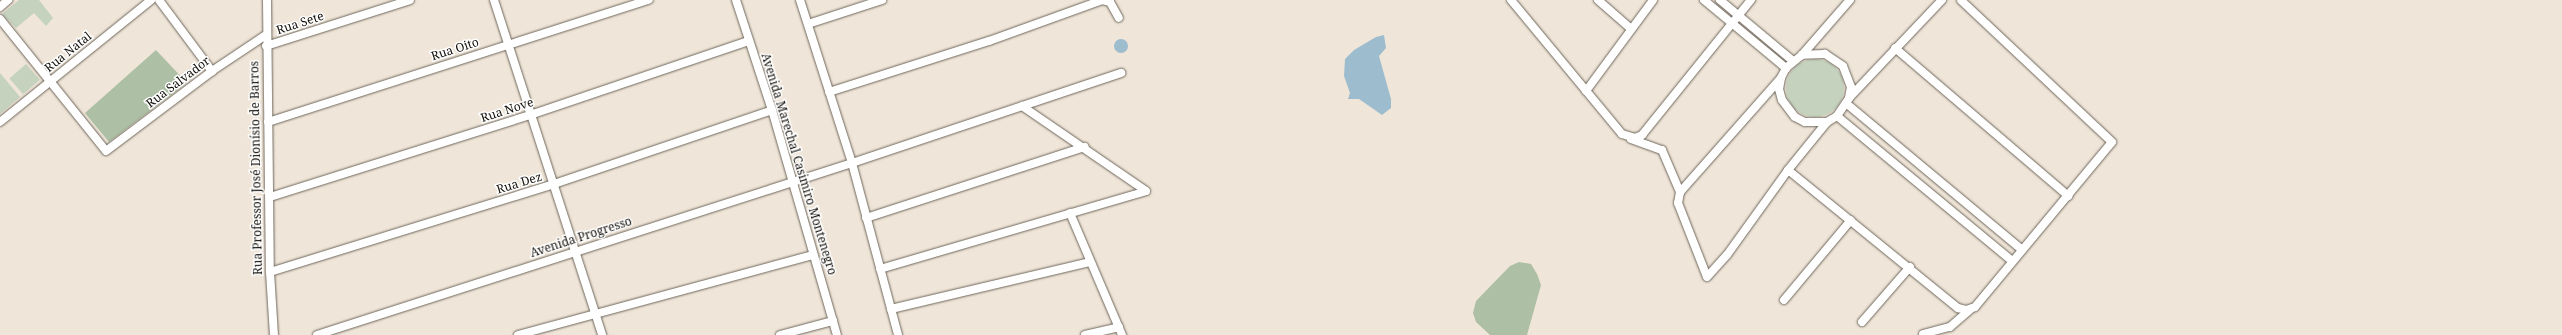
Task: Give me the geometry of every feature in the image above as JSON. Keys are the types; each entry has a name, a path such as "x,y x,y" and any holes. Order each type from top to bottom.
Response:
{"street":[{"path":"0,6 8,0"},
{"name":"Rua Natal","path":"1,119 49,83 152,0"},
{"path":"159,0 212,71"},
{"name":"Rua Professor José Dionísio de Barros","path":"267,0 266,46 270,197 270,272 274,335"},
{"name":"Rua Sete","path":"266,46 410,0"},
{"path":"494,0 533,114 602,335"},
{"name":"Rua Oito","path":"268,122 649,0"},
{"name":"Avenida Marechal Casimiro Montenegro","path":"736,0 794,182 813,255 838,335"},
{"path":"800,0 852,163 898,335"},
{"path":"808,24 882,0"},
{"path":"829,92 989,41 1102,0 1110,2 1119,18"},
{"path":"1511,0 1622,134 1628,138 1662,150 1680,192"},
{"path":"1598,0 1630,28"},
{"path":"1586,91 1630,28 1653,0"},
{"path":"1704,0 1786,68"},
{"path":"1720,0 1793,61"},
{"path":"1628,138 1635,138 1642,135 1751,0"},
{"path":"1850,0 1802,55 1786,68 1781,78 1680,192 1678,203 1707,277 1728,255 1788,170 1827,122 1837,116 1848,101 1895,48 1942,0"},
{"path":"1923,334 1950,327 1971,309 2011,260 2068,196 2112,142 1961,0"},
{"path":"0,19 49,83"},
{"name":"Rua Salvador","path":"49,83 106,151 212,71 266,35"},
{"name":"Rua Nove","path":"270,197 533,114 749,41"},
{"path":"1895,48 2068,196"},
{"path":"1802,55 1825,54 1843,66 1851,87 1848,101"},
{"name":"Avenida Progresso","path":"317,335 794,182 1121,73"},
{"path":"1781,78 1780,89 1782,100 1795,117 1816,124 1827,122"},
{"path":"1848,101 2021,249"},
{"path":"880,269 1146,191 1085,147 1022,106"},
{"name":"Rua Dez","path":"270,272 554,184 772,110"},
{"path":"1837,116 2011,260"},
{"path":"866,218 1085,147"},
{"path":"1788,170 1910,267 1958,308 1971,309"},
{"path":"1070,213 1122,335"},
{"path":"1784,300 1851,220"},
{"path":"518,335 813,255"},
{"path":"890,308 1090,262"},
{"path":"1862,322 1910,267"},
{"path":"780,335 834,321"},
{"path":"1085,335 1119,327"}],"green space":[{"path":"19,0 39,0 53,18 46,26 34,13 16,28 2,14"},
{"path":"156,50 187,83 109,142 85,113"},
{"path":"1815,59 1831,64 1839,72 1844,88 1839,104 1831,112 1815,117 1799,112 1791,104 1786,88 1791,72 1799,64"},
{"path":"26,64 40,80 23,94 9,78"},
{"path":"0,73 20,97 0,114"},
{"path":"1519,262 1531,264 1541,285 1527,335 1490,335 1476,322 1473,313 1476,301 1510,266"}],"water":[{"path":"1384,35 1386,48 1379,56 1391,99 1391,108 1382,115 1359,99 1348,99 1350,93 1344,76 1345,59 1354,50 1376,37"},
{"path":"1121,39 1126,41 1128,46 1126,51 1121,53 1116,51 1114,46 1116,41"}]}
